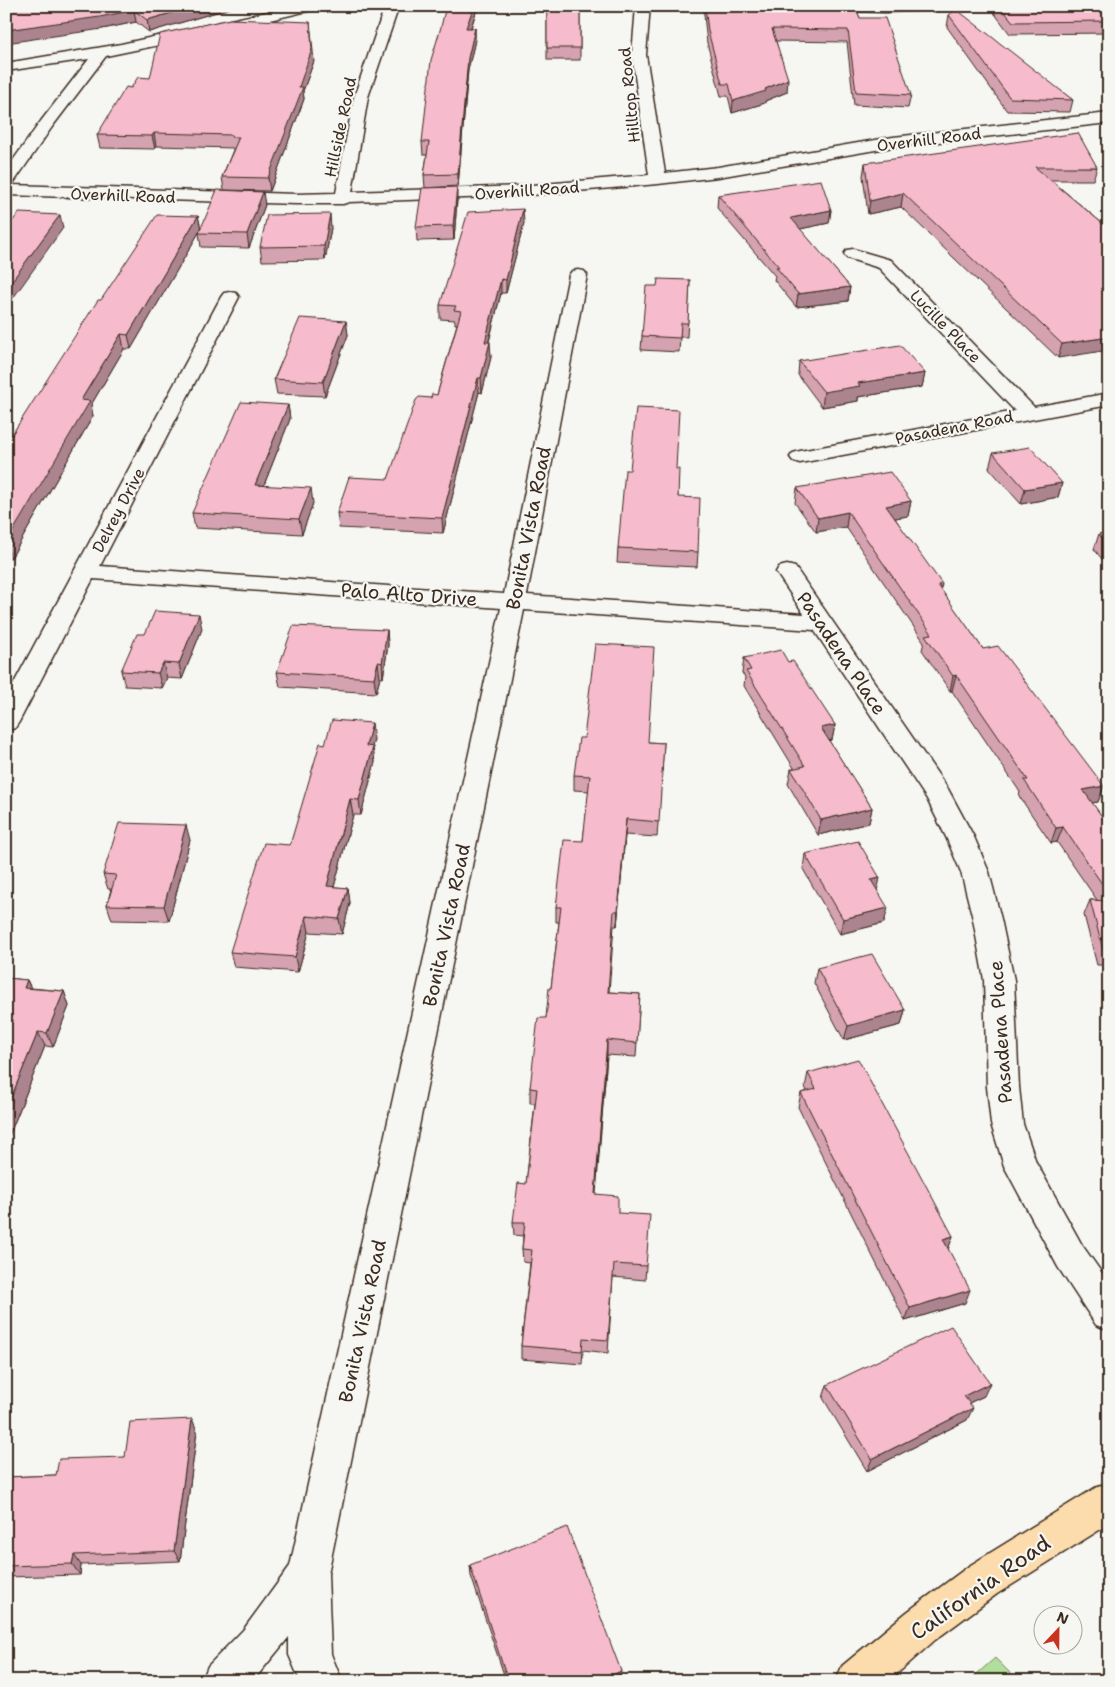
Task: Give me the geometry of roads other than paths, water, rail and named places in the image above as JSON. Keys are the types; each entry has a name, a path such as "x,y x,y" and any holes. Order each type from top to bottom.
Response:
{"main road":[{"name":"California Road","path":"857,1681 921,1626 983,1580 1109,1502"}],"street":[{"path":"6,67 102,51 230,26 311,6"},
{"name":"Hillside Road","path":"343,198 361,97 392,6"},
{"name":"Hilltop Road","path":"643,6 639,55 658,180"},
{"path":"812,6 886,8 940,6"},
{"path":"6,182 46,124 102,51"},
{"name":"Overhill Road","path":"6,190 202,198 343,198 520,191 658,180 718,172 893,142 1109,118"},
{"name":"Lucille Place","path":"853,254 885,264 1029,413"},
{"name":"Bonita Vista Road","path":"321,1681 310,1655 308,1574 514,600 578,275"},
{"name":"Delrey Drive","path":"6,722 230,297"},
{"name":"Pasadena Road","path":"800,457 1029,413 1109,400"},
{"name":"Palo Alto Drive","path":"85,572 514,600 821,623"},
{"name":"Pasadena Place","path":"787,572 939,796 960,837 975,872 1000,980 1003,1087 1007,1124 1021,1166 1070,1256 1109,1313"},
{"name":"Bonita Vista Road","path":"224,1681 240,1667 273,1625 308,1574"}]}
